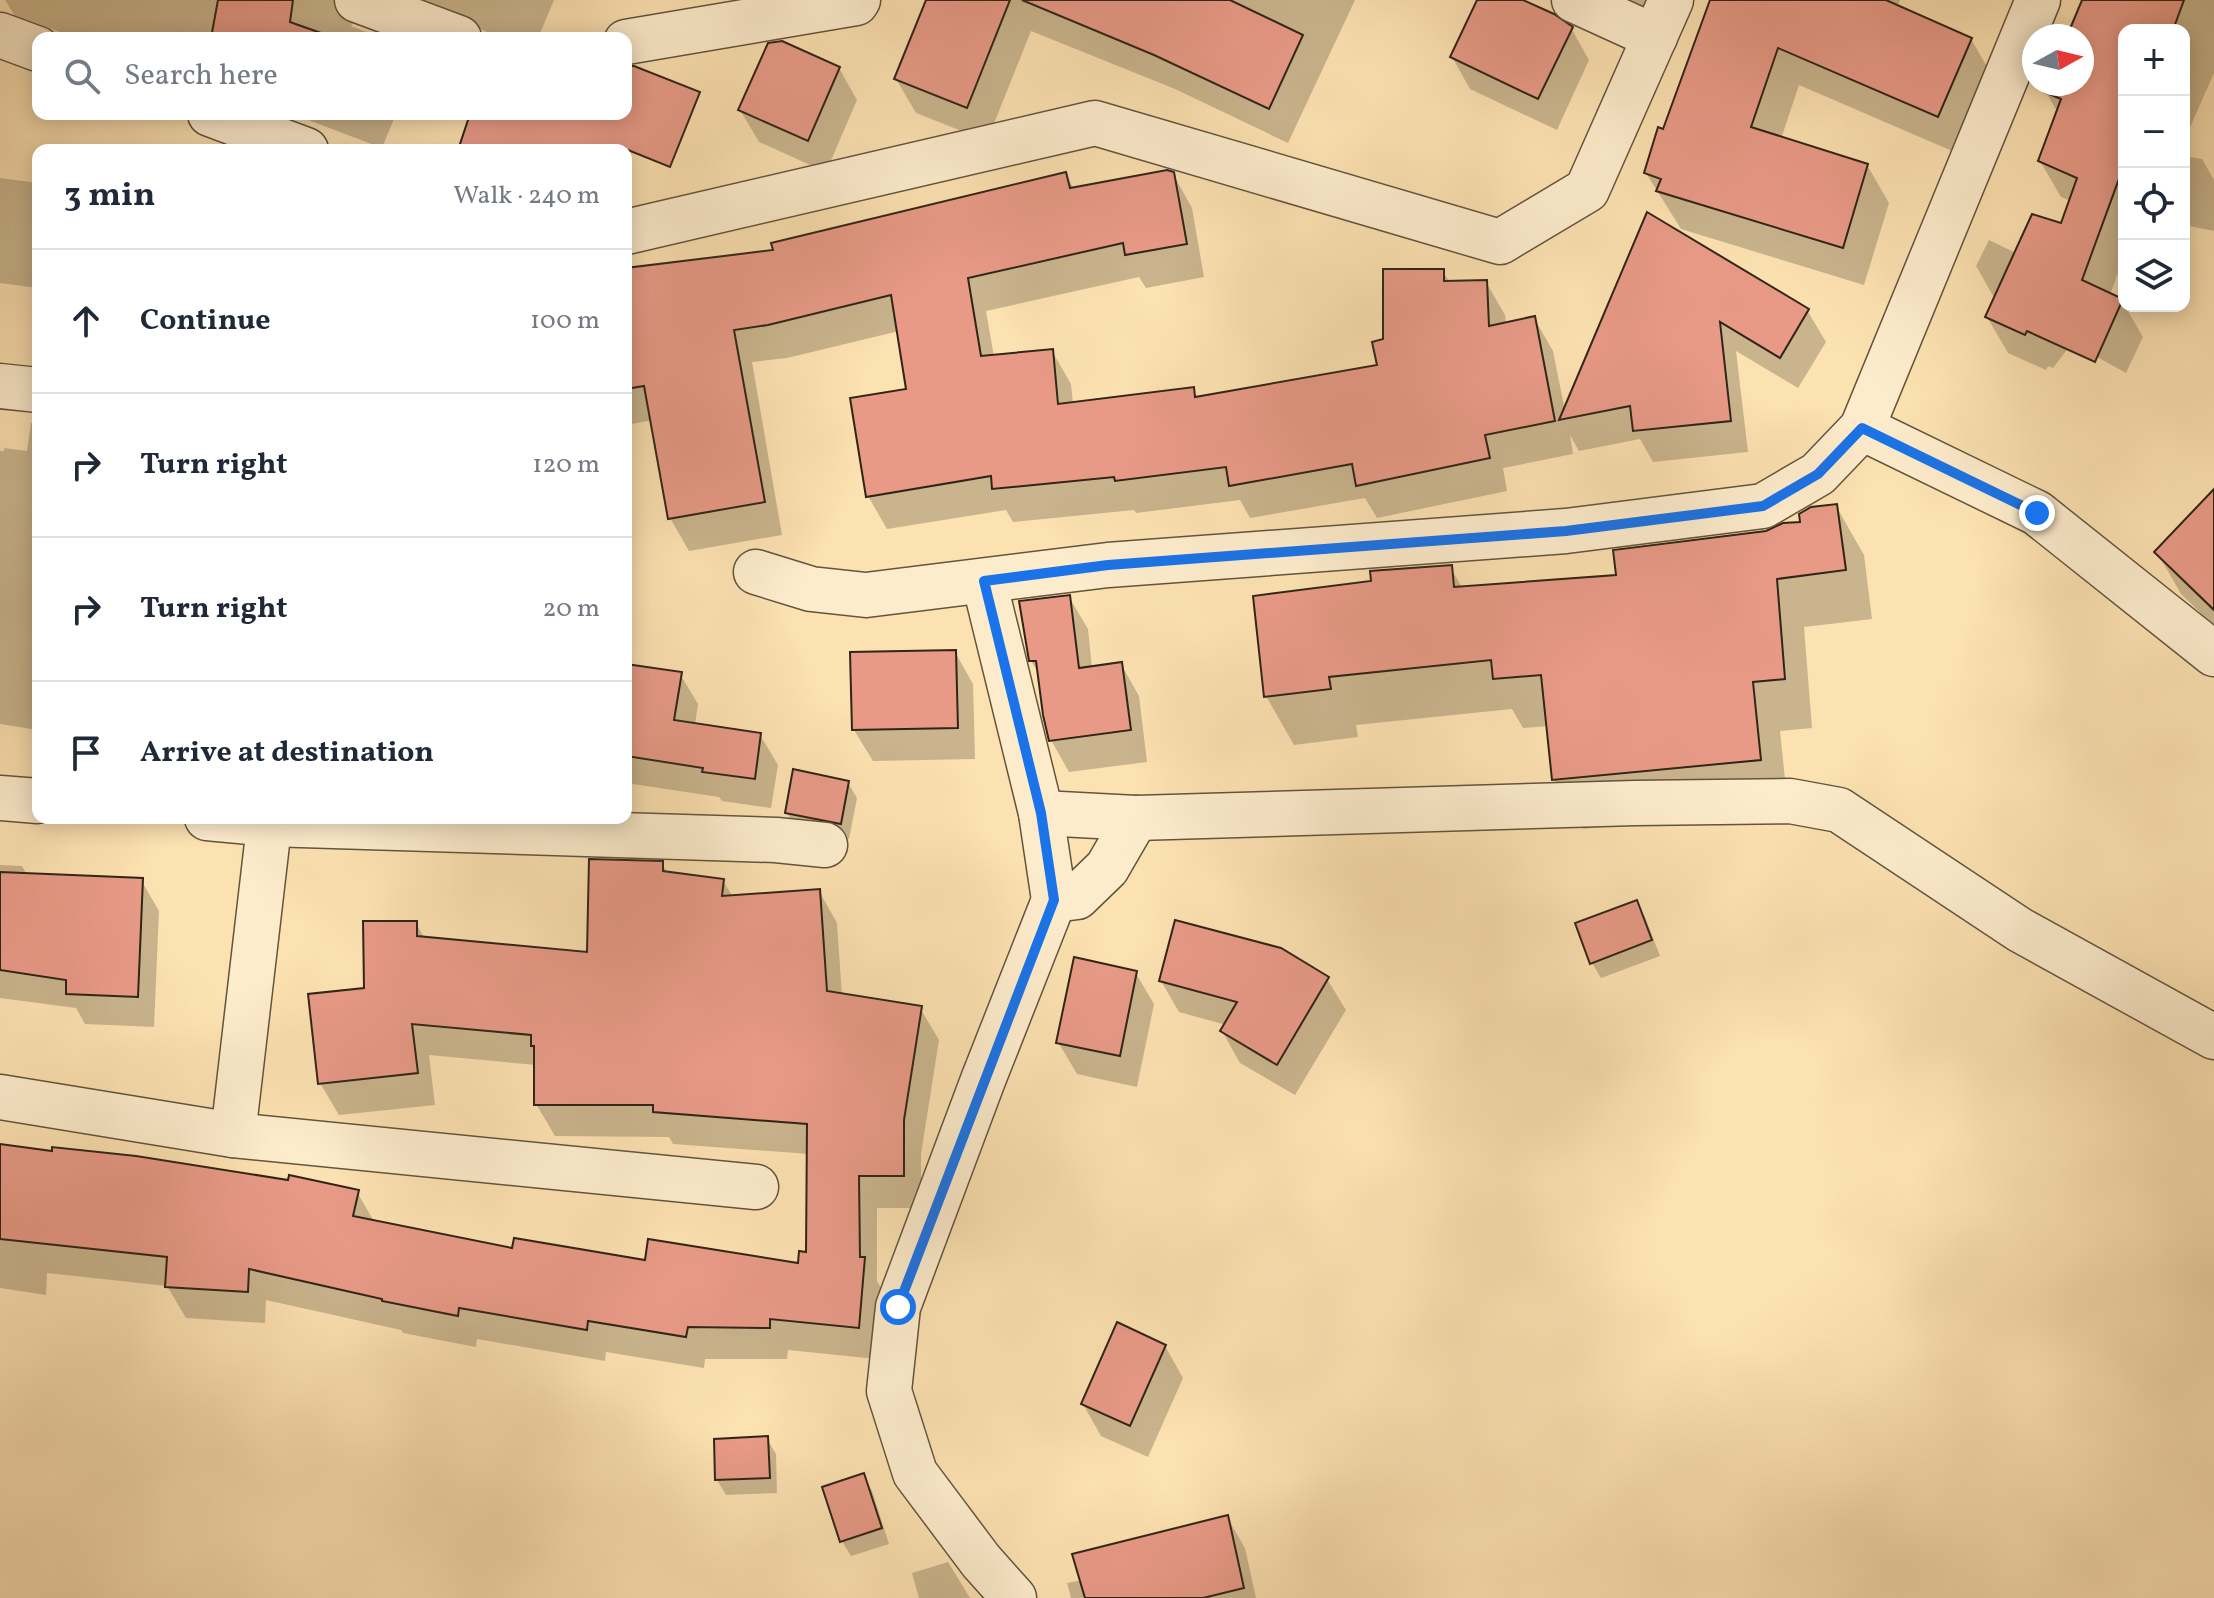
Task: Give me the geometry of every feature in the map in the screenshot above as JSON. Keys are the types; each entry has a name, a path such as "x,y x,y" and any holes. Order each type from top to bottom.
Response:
{"street":[{"path":"357,0 443,32"},
{"path":"632,41 856,3 858,0"},
{"path":"632,231 1095,123 1500,242 1587,190 1663,18 1574,0"},
{"path":"756,572 811,589 866,595 1108,565 1566,531 1763,506 1818,474 1862,428 2038,0"},
{"path":"0,35 32,47"},
{"path":"226,120 290,144"},
{"path":"0,386 32,389"},
{"path":"1862,428 2037,513 2214,654"},
{"path":"984,581 1041,813 1054,900 898,1307 889,1391 915,1473 981,1561 1014,1598"},
{"path":"0,798 32,801"},
{"path":"1041,813 1136,818 1790,801 1839,810 2020,930 2214,1037"},
{"path":"1054,900 1077,897 1107,868 1136,818"},
{"path":"233,1135 269,824"},
{"path":"347,824 825,845"},
{"path":"0,1097 233,1135 756,1187"}],"building":[{"path":"218,0 293,0 290,22 318,32 212,32"},
{"path":"926,0 1010,0 967,108 894,79"},
{"path":"1022,0 1230,0 1303,35 1269,109 1154,55"},
{"path":"1477,0 1523,0 1554,14 1573,27 1538,99 1450,57"},
{"path":"1710,0 1886,0 1972,38 1938,117 1778,48 1751,127 1868,164 1843,248 1656,191 1661,179 1644,173 1658,127 1663,129"},
{"path":"2082,0 2184,0 2175,24 2118,24 2118,181 2082,280 2118,297 2118,310 2095,362 2027,331 2025,335 1985,317 2032,214 2061,223 2077,178 2038,161 2061,99 2054,96 2094,96 2094,24 2072,24"},
{"path":"782,41 840,67 808,141 738,110 768,43"},
{"path":"632,66 700,92 670,167 632,152 632,144 460,144 468,120 632,120"},
{"path":"1167,170 1174,172 1187,244 1125,255 1123,243 968,278 981,356 1053,349 1058,404 1194,387 1195,397 1377,365 1372,342 1383,339 1383,269 1444,269 1444,281 1487,280 1489,326 1535,316 1555,421 1485,435 1490,458 1356,486 1352,464 1229,486 1226,467 1115,481 1114,477 992,489 991,476 866,497 850,398 906,389 891,295 768,325 734,330 765,502 668,519 644,386 632,388 632,267 773,250 771,243 1066,172 1070,188"},
{"path":"1647,212 1809,309 1780,358 1720,322 1731,421 1633,431 1630,406 1559,420"},
{"path":"2214,489 2214,610 2154,552"},
{"path":"1837,504 1846,570 1777,579 1785,679 1753,682 1761,760 1552,780 1541,675 1493,679 1491,660 1329,677 1331,689 1264,697 1253,596 1371,581 1370,571 1452,565 1454,587 1616,575 1613,550 1766,531 1783,523 1800,522 1799,514 1811,507"},
{"path":"1070,595 1079,668 1122,662 1131,730 1049,741 1036,661 1029,661 1019,601"},
{"path":"956,650 958,728 852,730 850,652"},
{"path":"632,665 682,672 674,720 761,733 755,779 702,772 703,768 632,757"},
{"path":"793,769 849,781 841,824 785,813"},
{"path":"589,859 663,861 663,871 724,879 722,896 820,889 827,991 922,1006 904,1120 904,1176 859,1176 860,1257 865,1257 859,1328 770,1319 770,1328 688,1327 686,1337 588,1321 587,1330 459,1308 458,1316 249,1269 248,1292 165,1287 167,1257 0,1239 0,1144 52,1151 52,1147 136,1156 288,1180 289,1175 359,1190 353,1216 512,1248 514,1238 645,1260 648,1239 798,1263 799,1251 806,1252 807,1124 653,1112 653,1105 534,1105 534,1046 531,1046 531,1035 412,1024 418,1073 318,1084 308,994 364,988 363,921 417,921 417,936 587,952"},
{"path":"0,872 143,878 138,997 66,994 66,980 0,970"},
{"path":"1637,900 1652,940 1590,964 1575,923"},
{"path":"1175,920 1281,948 1329,977 1277,1065 1220,1031 1237,1002 1159,981"},
{"path":"1074,957 1137,971 1120,1056 1056,1043"},
{"path":"1117,1322 1166,1345 1130,1426 1081,1404"},
{"path":"768,1436 770,1478 715,1480 714,1439"},
{"path":"864,1473 882,1528 840,1542 822,1487"},
{"path":"1228,1515 1244,1588 1203,1598 1085,1598 1072,1554"}],"route":[{"path":"898,1307 1054,900 1041,813 984,581 1108,565 1566,531 1763,506 1818,474 1862,428 2037,513"}]}
